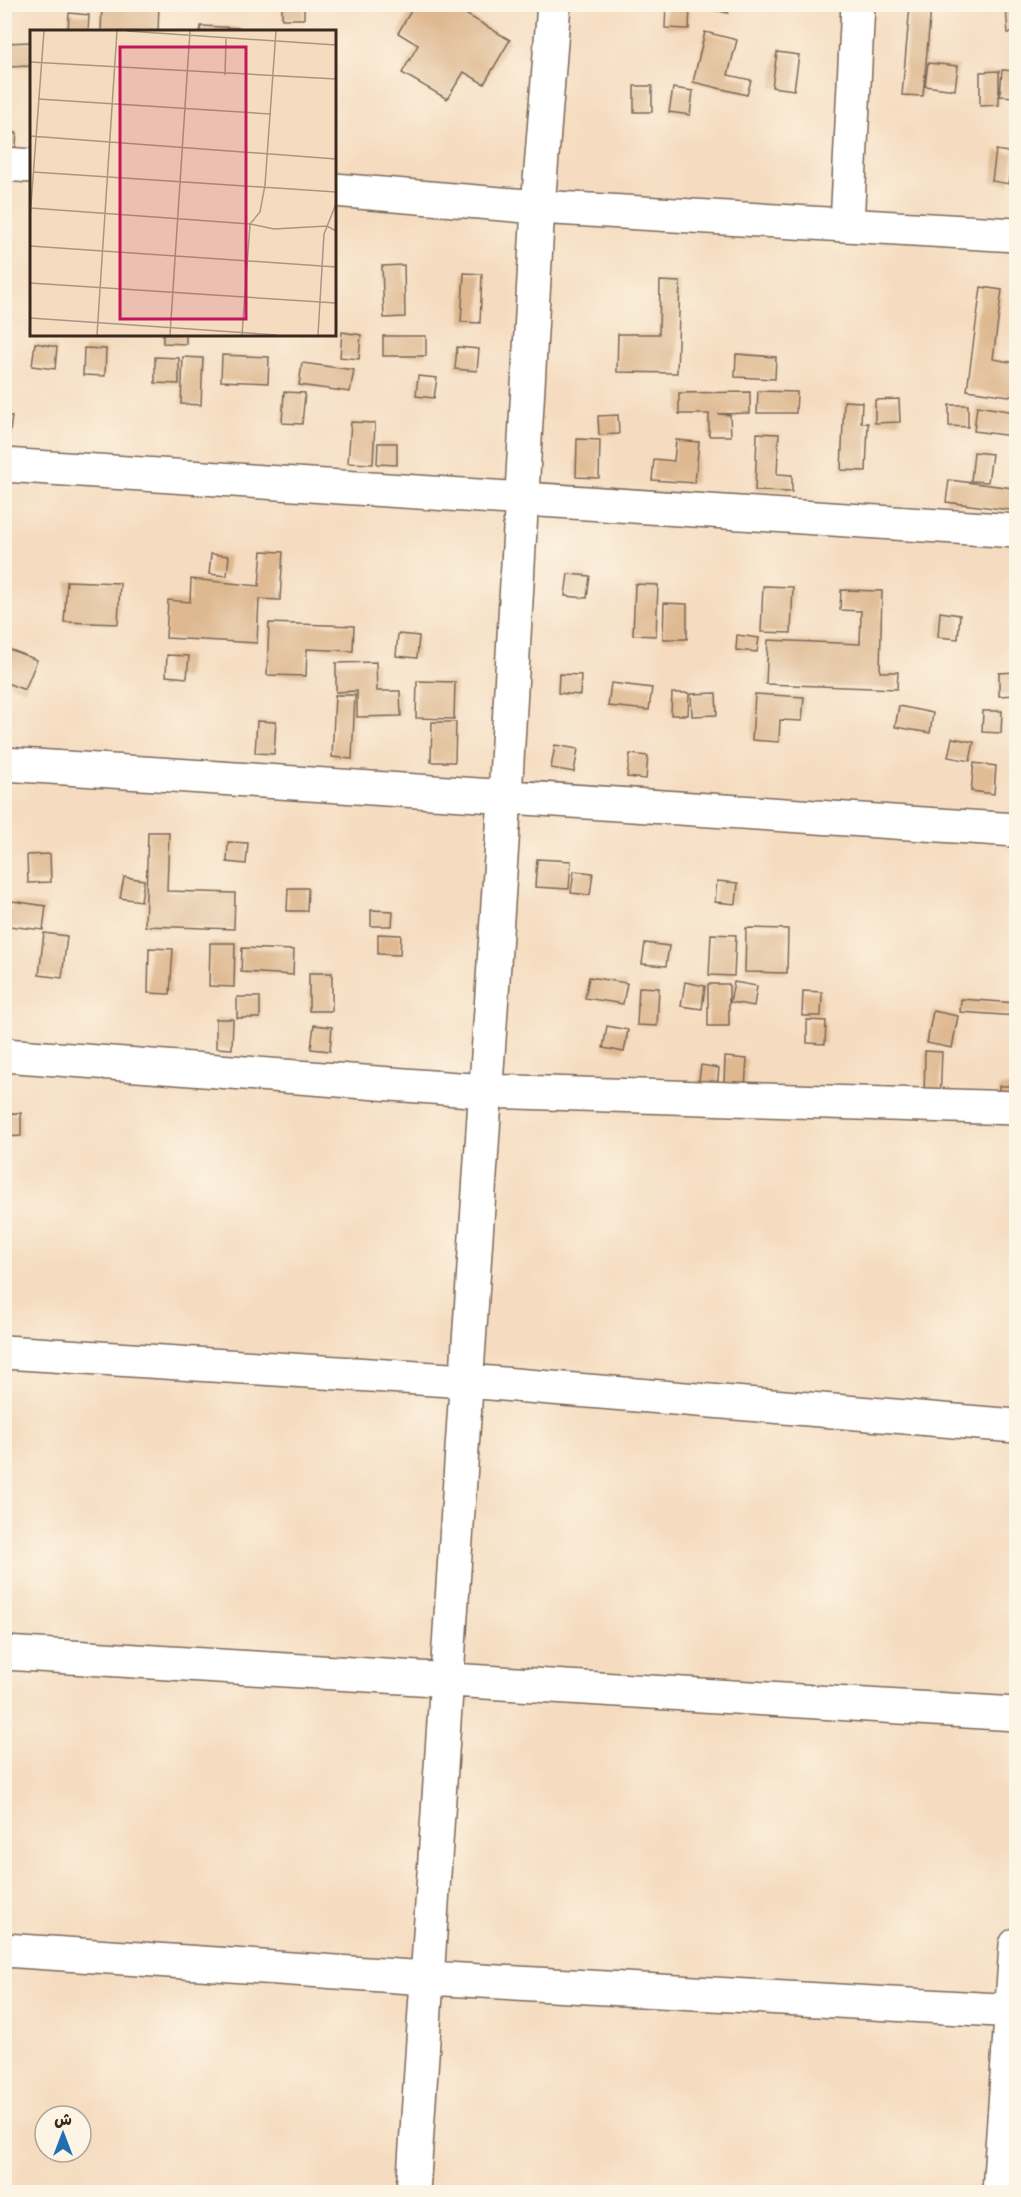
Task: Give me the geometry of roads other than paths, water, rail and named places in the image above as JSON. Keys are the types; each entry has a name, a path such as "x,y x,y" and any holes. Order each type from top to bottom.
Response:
{"street":[{"path":"413,2193 505,797 538,207 554,4"},
{"path":"847,225 858,4"},
{"path":"4,164 30,166"},
{"path":"336,190 538,207 1017,235"},
{"path":"4,465 1017,531"},
{"path":"4,764 1017,830"},
{"path":"4,1055 485,1091 1017,1108"},
{"path":"4,1352 466,1382 1017,1425"},
{"path":"4,1653 1017,1714"},
{"path":"999,2193 1017,1945"},
{"path":"4,1950 427,1978 1014,2011"}]}
